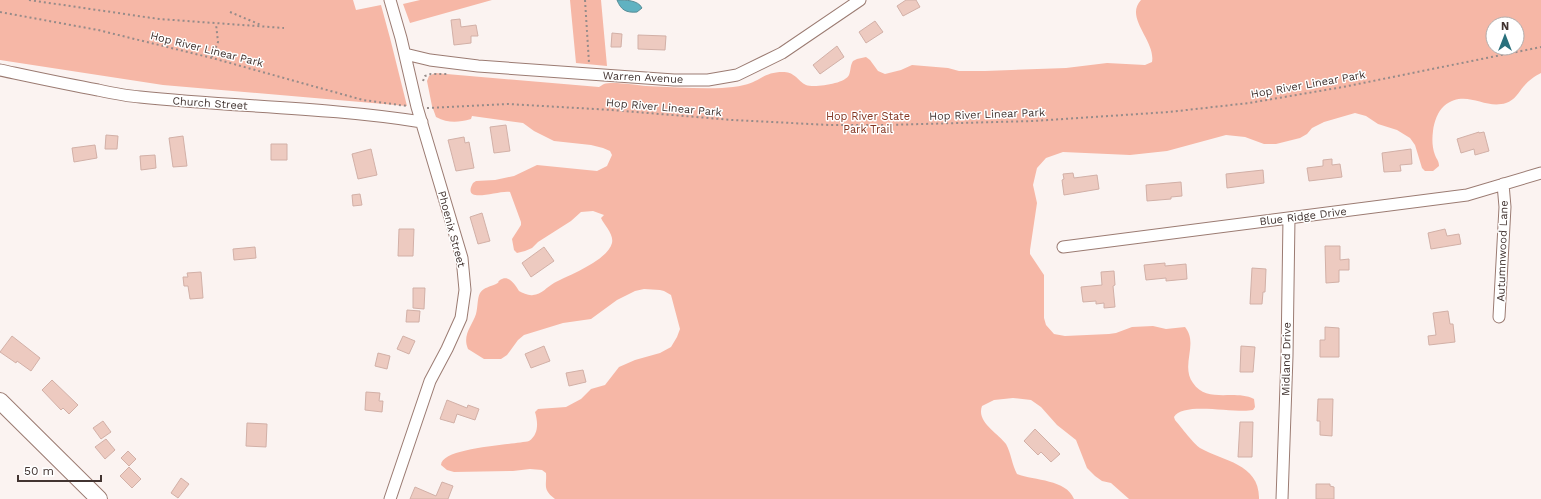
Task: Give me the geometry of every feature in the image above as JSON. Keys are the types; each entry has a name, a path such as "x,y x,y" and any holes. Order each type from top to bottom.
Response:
{"street":[{"name":"Phoenix Street","path":"390,0 422,122 462,258 465,290 460,318 448,349 430,381 390,499"},
{"name":"Warren Avenue","path":"405,54 450,63 478,66 674,80 708,80 737,75 782,53 860,0"},
{"name":"Church Street","path":"0,70 49,81 138,97 188,102 326,110 386,116 422,122"},
{"name":"Blue Ridge Drive","path":"1062,247 1466,196 1541,173"},
{"name":"Autumnwood Lane","path":"1499,317 1505,207 1503,184"},
{"name":"Midland Drive","path":"1282,499 1287,356 1289,218"},
{"path":"0,401 99,499"}],"path":[{"path":"29,0 159,19 284,28"},
{"path":"585,0 588,69"},
{"name":"Hop River Linear Park","path":"0,12 98,30 212,58 363,100 408,106"},
{"path":"230,12 264,27"},
{"path":"212,58 218,42 216,24"},
{"name":"Hop River Linear Park","path":"428,108 508,104 612,110 732,120 830,125 1033,121 1169,112 1249,103 1343,87 1541,47"},
{"path":"422,86 425,76 431,74 450,74"}],"green space":[{"path":"0,0 353,0 356,10 381,5 407,106 163,85 0,60"},
{"path":"420,0 492,0 410,23 403,4"},
{"path":"570,0 601,0 607,66 576,63"},
{"name":"Hop River State Park Trail","path":"1141,0 1541,0 1541,73 1530,80 1509,102 1490,104 1460,99 1452,101 1444,106 1435,120 1432,137 1434,152 1439,166 1433,171 1425,171 1422,168 1415,145 1410,138 1397,130 1378,124 1366,116 1355,113 1324,122 1312,128 1307,134 1300,138 1276,144 1264,144 1245,137 1226,135 1167,151 1130,155 1063,152 1046,158 1037,168 1033,185 1037,203 1030,254 1044,275 1044,318 1046,325 1054,334 1065,336 1109,334 1132,327 1153,326 1166,329 1185,327 1189,334 1190,340 1188,369 1189,376 1193,383 1199,389 1213,395 1238,395 1254,399 1255,407 1253,410 1245,411 1210,409 1188,410 1179,412 1174,417 1175,420 1197,446 1238,465 1247,471 1258,487 1259,499 1129,499 1111,483 1102,481 1087,468 1076,440 1057,425 1041,407 1031,400 1013,398 994,400 982,406 981,412 985,422 1006,444 1017,474 1057,484 1070,492 1074,499 555,499 548,493 546,473 542,470 530,469 513,471 454,472 447,470 441,465 444,459 453,454 479,448 529,441 535,435 537,428 535,412 538,409 566,407 581,399 591,389 605,385 619,367 635,360 660,353 671,347 680,329 671,295 660,290 644,289 635,291 617,300 591,319 563,323 524,335 518,340 507,355 501,359 484,359 468,349 466,339 468,331 476,314 479,295 483,289 506,278 509,279 522,293 528,295 539,294 554,283 578,272 603,256 609,250 612,243 612,236 601,218 604,215 593,211 581,212 571,221 538,242 532,248 517,253 514,250 512,239 521,225 521,222 510,192 483,195 472,194 470,190 473,183 476,181 495,180 514,176 537,165 597,171 607,166 612,155 610,151 591,145 554,141 534,131 523,123 472,116 471,119 457,122 440,119 436,117 432,106 427,81 429,76 435,73 599,87 607,83 612,83 646,86 722,88 749,84 766,75 776,72 790,73 806,85 810,86 836,83 842,81 849,75 853,61 866,57 878,71 885,74 901,70 912,65 948,68 959,71 985,71 1066,68 1107,63 1145,65 1152,62 1152,54 1136,14 1137,7"}],"water":[{"path":"617,0 628,0 635,2 642,8 637,12 630,12 624,10"}],"building":[{"path":"906,0 916,0 920,7 903,16 897,6"},
{"path":"460,19 461,27 476,25 478,36 471,36 471,43 454,45 451,20"},
{"path":"875,21 883,32 866,43 859,32"},
{"path":"612,33 622,34 621,47 611,47"},
{"path":"638,35 666,36 665,50 638,49"},
{"path":"837,46 844,57 820,74 813,65"},
{"path":"506,125 510,151 494,153 490,127"},
{"path":"1479,132 1484,132 1489,151 1475,155 1474,149 1461,153 1457,139"},
{"path":"106,135 118,136 117,149 105,149"},
{"path":"183,136 187,166 173,167 169,138"},
{"path":"464,137 465,143 469,142 474,168 456,171 448,140"},
{"path":"271,144 287,144 287,160 271,160"},
{"path":"95,145 97,158 74,162 72,148"},
{"path":"371,149 377,175 358,179 352,154"},
{"path":"1411,149 1412,164 1400,165 1401,171 1384,172 1382,153"},
{"path":"155,155 156,168 141,170 140,156"},
{"path":"1332,159 1332,165 1340,164 1342,177 1309,181 1307,168 1323,166 1323,160"},
{"path":"1263,170 1264,183 1227,188 1226,174"},
{"path":"1073,173 1074,178 1097,175 1099,189 1064,195 1062,180 1064,179 1063,174"},
{"path":"1181,182 1182,196 1171,197 1171,199 1147,201 1146,185"},
{"path":"360,194 362,205 353,206 352,195"},
{"path":"482,213 490,241 478,244 470,217"},
{"path":"399,229 414,229 413,256 398,256"},
{"path":"1445,229 1447,236 1459,234 1461,244 1431,249 1428,233"},
{"path":"1325,246 1340,246 1340,260 1349,259 1349,270 1339,270 1339,282 1326,283"},
{"path":"255,247 256,258 234,260 233,249"},
{"path":"544,247 554,261 531,277 522,263"},
{"path":"1165,263 1165,266 1186,264 1187,279 1166,281 1166,278 1146,280 1144,265"},
{"path":"1252,268 1266,269 1265,292 1263,292 1262,304 1250,304"},
{"path":"1114,271 1115,285 1113,286 1115,307 1104,308 1104,303 1096,304 1096,301 1083,302 1081,287 1102,285 1101,272"},
{"path":"201,272 203,298 190,299 188,286 184,286 183,277 188,277 187,273"},
{"path":"413,288 425,288 424,309 413,308"},
{"path":"407,310 420,311 419,322 406,322"},
{"path":"1448,311 1450,324 1453,324 1455,342 1429,345 1428,336 1436,335 1433,313"},
{"path":"1325,327 1339,328 1339,357 1320,357 1320,340 1325,340"},
{"path":"12,336 40,358 31,371 17,361 16,363 0,352"},
{"path":"403,336 415,341 409,354 397,349"},
{"path":"544,346 550,361 531,368 525,354"},
{"path":"1241,346 1255,347 1253,372 1240,372"},
{"path":"378,353 390,356 387,369 375,366"},
{"path":"583,370 586,382 569,386 566,373"},
{"path":"52,380 78,405 69,414 63,408 61,410 42,390"},
{"path":"366,392 380,393 379,401 383,401 382,412 365,410"},
{"path":"1318,399 1333,399 1332,436 1320,435 1320,421 1317,421"},
{"path":"447,400 467,408 468,405 479,409 475,420 457,414 454,423 440,419"},
{"path":"103,421 111,432 101,439 93,428"},
{"path":"1240,422 1253,422 1252,457 1238,457"},
{"path":"247,423 267,424 266,447 246,446"},
{"path":"1035,429 1060,454 1051,462 1041,452 1038,455 1024,441"},
{"path":"106,439 115,450 105,459 95,447"},
{"path":"128,451 136,459 129,466 121,458"},
{"path":"129,467 141,479 132,488 120,476"},
{"path":"181,478 189,484 178,498 171,493"},
{"path":"442,482 453,486 448,499 410,499 415,487 436,496"},
{"path":"1316,484 1330,484 1330,486 1334,487 1334,499 1316,499"}]}
